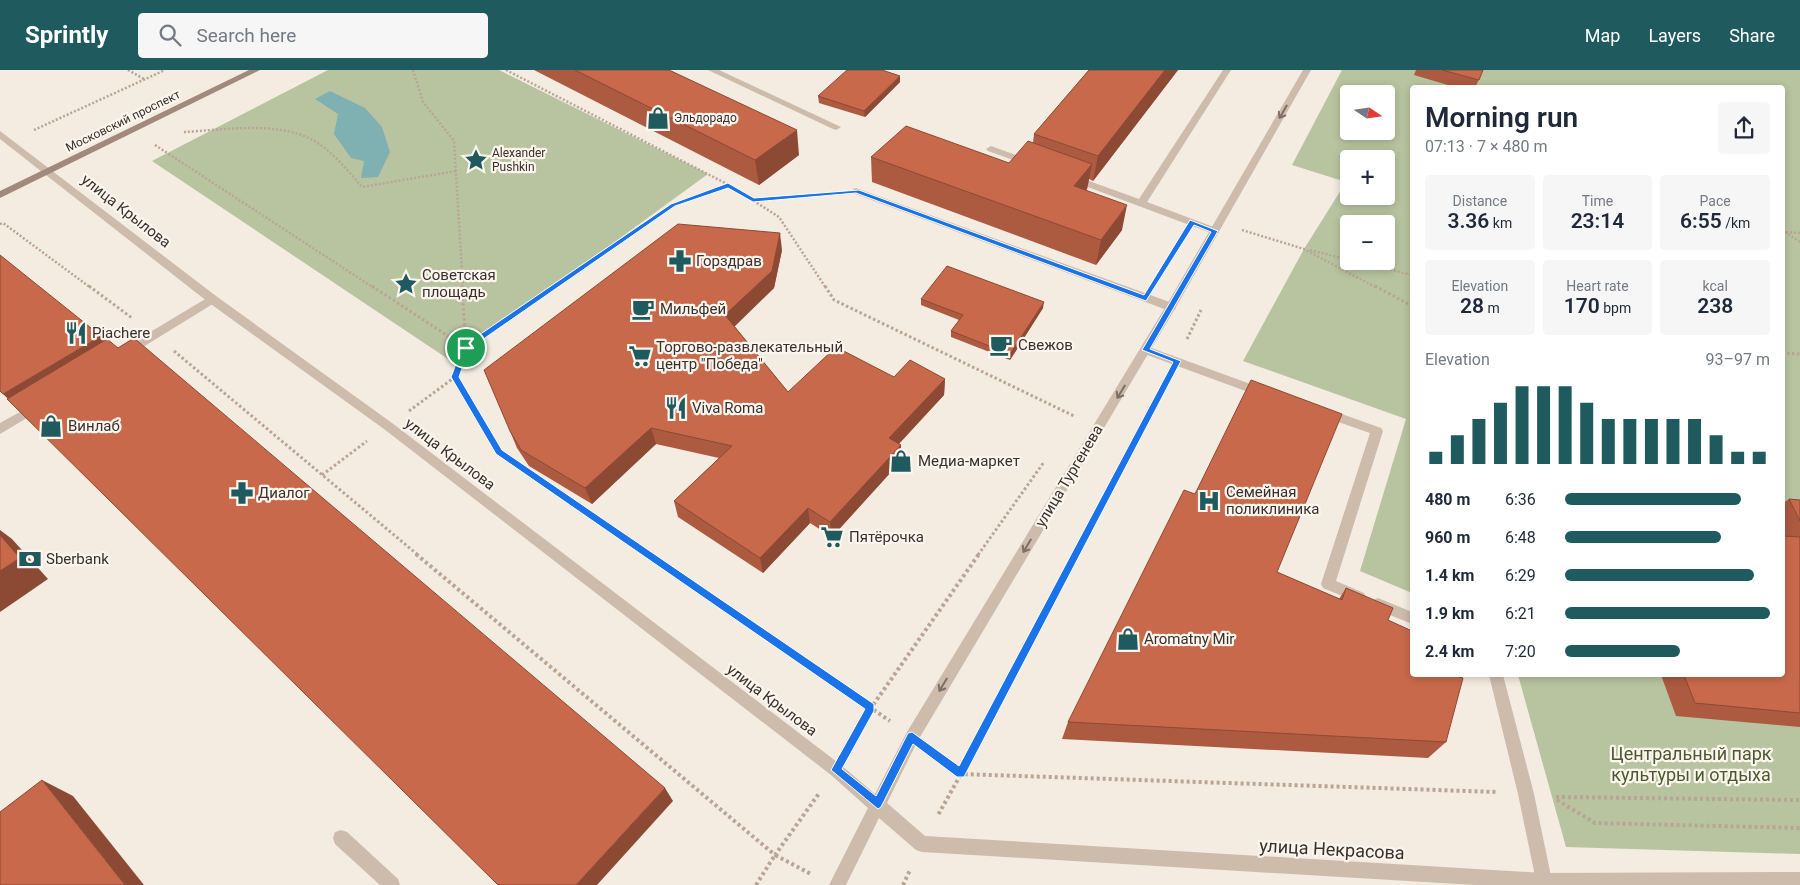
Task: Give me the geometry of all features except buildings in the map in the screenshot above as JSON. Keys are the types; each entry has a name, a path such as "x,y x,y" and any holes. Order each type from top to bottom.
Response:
{"main road":[{"name":"Московский проспект","path":"0,195 256,70"}],"street":[{"path":"712,70 836,127"},
{"path":"1140,203 1227,70"},
{"name":"улица Тургенева","path":"836,885 912,737 1171,308 1307,70"},
{"name":"улица Крылова","path":"0,134 212,299 388,426 878,804"},
{"path":"991,149 1038,166"},
{"path":"1066,176 1215,231"},
{"path":"856,191 1171,308"},
{"path":"113,360 212,299"},
{"path":"1146,350 1278,398"},
{"path":"0,429 49,400"},
{"path":"1314,410 1377,431 1328,584 1410,617"},
{"path":"1497,677 1526,794 1544,881"},
{"name":"улица Некрасова","path":"878,804 922,844 1544,881 1800,880"},
{"path":"341,838 392,885"}],"path":[{"path":"128,70 144,80"},
{"path":"10,142 165,70"},
{"path":"413,70 423,102 454,141 466,348 455,377 499,452 871,708 960,774 1526,794"},
{"path":"506,70 728,185 753,200 779,217 834,300 1076,416 1070,425"},
{"path":"181,132 273,130 312,140 346,169 362,187 456,171"},
{"path":"155,145 466,348"},
{"path":"466,348 673,205 728,185"},
{"path":"753,200 856,191"},
{"path":"0,224 3,223 154,335 775,855 815,876"},
{"path":"1242,230 1340,258"},
{"path":"1785,232 1800,233"},
{"path":"1785,233 1800,242"},
{"path":"1304,249 1410,305"},
{"path":"1392,270 1410,275"},
{"path":"960,774 1177,361 1202,307"},
{"path":"1785,353 1800,354"},
{"path":"756,885 775,855 836,770 871,708 1048,457"},
{"path":"1800,800 1552,797 1595,823 1800,828"}],"green space":[{"name":"Советская площадь","path":"328,70 499,70 708,174 451,361 152,161"},
{"name":"Центральный парк культуры и отдыха","path":"1342,70 1800,70 1800,854 1566,847 1519,677 1785,677 1785,85 1410,85 1410,592 1360,571 1406,419 1243,361 1304,249 1340,192 1340,205 1395,205 1395,150 1340,150 1340,180 1292,165"}],"water":[{"path":"330,91 365,108 382,127 390,152 378,177 361,178 364,161 351,158 334,134 338,114 315,99"}],"place":[{"name":"Эльдорадо","path":"658,118"},
{"name":"Alexander Pushkin","path":"476,160"},
{"name":"Горздрав","path":"680,261"},
{"name":"Советская площадь","path":"406,284"},
{"name":"Мильфей","path":"643,309"},
{"name":"Piachere","path":"76,333"},
{"name":"Свежов","path":"1001,345"},
{"name":"Торгово-развлекательный центр \"Победа\"","path":"640,356"},
{"name":"Viva Roma","path":"676,408"},
{"name":"Винлаб","path":"51,426"},
{"name":"Медиа-маркет","path":"901,461"},
{"name":"Диалог","path":"242,493"},
{"name":"Семейная поликлиника","path":"1209,501"},
{"name":"Пятёрочка","path":"832,537"},
{"name":"Sberbank","path":"30,559"},
{"name":"Aromatny Mir","path":"1128,639"}],"route":[{"path":"728,185 753,200 856,191 1146,298 1193,222 1215,231 1146,350 1177,361 960,774 912,737 878,804 836,770 871,708 499,452 455,377 466,348 673,205 728,185"}]}
